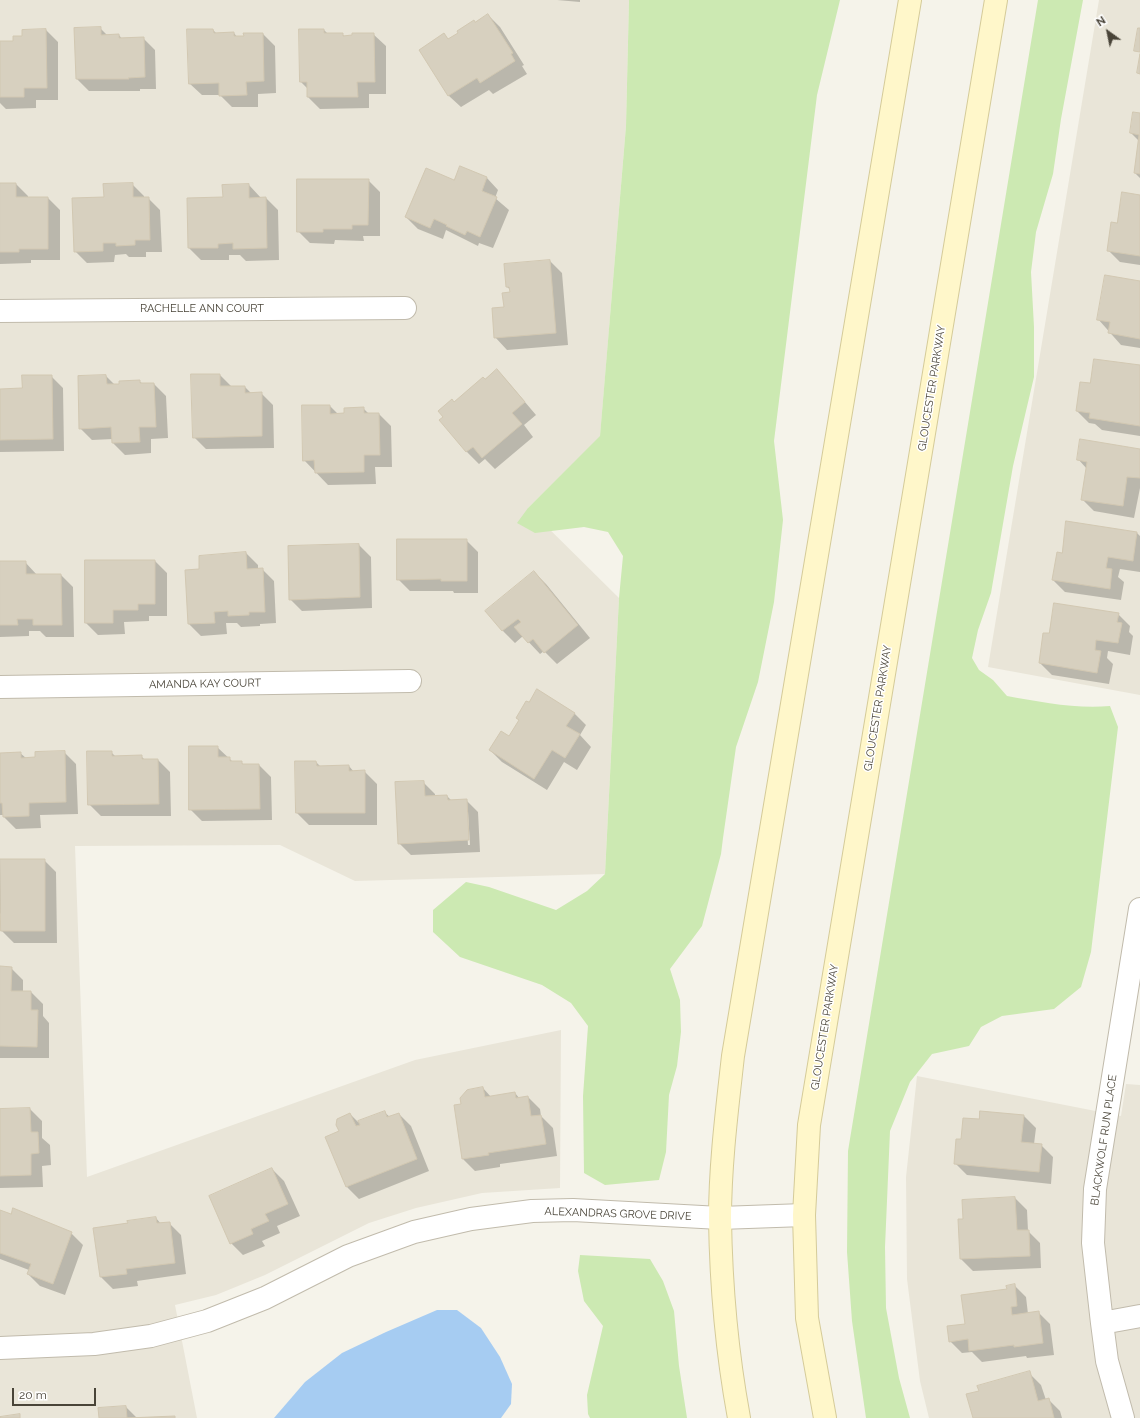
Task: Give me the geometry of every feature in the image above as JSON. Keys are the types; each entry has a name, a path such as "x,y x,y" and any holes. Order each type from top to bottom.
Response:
{"main road":[{"path":"739,1418 723,1304 720,1218 724,1143 733,1056 910,0"},
{"name":"GLOUCESTER PARKWAY","path":"825,1418 807,1318 804,1215 808,1125 996,0"}],"street":[{"name":"RACHELLE ANN COURT","path":"0,311 405,308"},
{"name":"AMANDA KAY COURT","path":"0,687 410,681"},
{"name":"BLACKWOLF RUN PLACE","path":"1123,1418 1107,1362 1093,1243 1095,1189 1140,909"},
{"name":"ALEXANDRAS GROVE DRIVE","path":"0,1348 94,1344 151,1336 207,1321 265,1298 348,1256 414,1232 470,1218 532,1211 573,1210 720,1218 804,1215"},
{"path":"1102,1322 1140,1316"}],"shaded area":[{"path":"0,0 629,0 626,126 600,437 528,508 619,598 605,874 355,881 280,845 75,846 87,1177 415,1060 561,1030 560,1188 482,1193 416,1208 369,1223 265,1275 216,1295 175,1305 197,1418 0,1418"},
{"path":"1099,0 1140,0 1140,695 988,667"},
{"path":"917,1076 1121,1116 1126,1084 1140,1085 1140,1418 929,1418 920,1381 907,1279 906,1177"}],"green space":[{"path":"629,0 840,0 817,95 774,441 783,520 774,602 758,682 736,747 721,854 702,926 670,969 680,1000 681,1032 677,1066 669,1095 666,1152 659,1180 605,1185 584,1173 583,1096 588,1026 571,1003 542,985 460,957 433,932 433,910 466,882 489,887 556,910 587,891 605,874 619,598 623,556 608,532 584,527 535,533 517,523 528,508 600,436 626,126"},
{"path":"1038,0 1083,0 1061,119 1053,174 1036,232 1031,272 1034,327 1034,377 1013,466 991,593 978,630 972,658 979,670 993,680 1007,696 1071,706 1110,706 1118,727 1091,952 1081,987 1054,1009 1002,1016 981,1027 969,1046 932,1054 910,1082 890,1131 885,1247 886,1308 899,1378 910,1418 866,1418 852,1321 847,1252 848,1151"},
{"path":"580,1255 650,1259 663,1281 674,1311 679,1366 687,1418 590,1418 588,1414 587,1395 603,1326 584,1301 578,1271"}],"water":[{"path":"437,1310 457,1310 481,1328 500,1357 512,1384 511,1404 501,1418 274,1418 305,1382 342,1353"}],"building":[{"path":"488,14 513,53 511,54 515,61 480,83 477,78 448,96 419,50 444,33 448,39 474,20 475,22"},
{"path":"101,27 101,35 119,34 119,38 144,37 145,77 128,78 129,79 76,79 74,28"},
{"path":"1138,28 1140,28 1140,52 1134,51"},
{"path":"46,29 47,88 24,88 24,97 0,97 0,41 13,41 13,36 22,36 22,30"},
{"path":"187,29 213,29 214,33 234,32 234,36 244,36 243,33 263,33 264,81 246,82 247,95 219,96 219,83 189,84"},
{"path":"299,29 324,29 324,33 343,33 343,36 352,35 352,33 374,33 375,82 357,82 358,97 307,97 307,82 300,82"},
{"path":"1140,54 1140,74 1137,73"},
{"path":"1133,112 1140,113 1140,174 1134,173 1139,135 1130,133"},
{"path":"460,166 487,177 482,191 497,197 480,237 467,231 465,235 434,219 430,228 405,217 426,168 454,180"},
{"path":"297,179 369,179 368,225 352,225 352,229 323,229 323,232 297,232"},
{"path":"0,183 16,183 16,197 48,197 48,249 19,249 19,252 0,252"},
{"path":"133,183 133,197 149,197 150,240 135,240 135,245 116,246 116,243 103,243 103,251 74,252 72,198 104,197 103,184"},
{"path":"249,184 249,198 266,197 267,248 233,249 233,243 218,244 218,248 188,248 187,198 223,197 222,185"},
{"path":"1122,192 1140,195 1140,256 1107,251 1111,222 1117,223"},
{"path":"550,260 556,333 494,338 492,308 504,307 502,293 510,292 509,287 506,287 504,264"},
{"path":"1105,275 1140,281 1140,339 1108,333 1110,322 1097,320"},
{"path":"1094,359 1140,365 1140,426 1089,418 1090,413 1076,411 1080,382 1090,383"},
{"path":"497,369 525,402 512,413 522,424 482,458 473,447 466,452 439,420 443,417 438,411 452,399 454,402 483,377 485,379"},
{"path":"191,374 220,374 220,386 245,386 245,393 262,392 262,436 193,438"},
{"path":"22,375 52,375 53,439 0,440 0,389 22,388"},
{"path":"106,375 107,384 119,384 119,381 140,380 140,383 154,383 156,427 139,427 140,442 112,443 111,427 79,429 78,376"},
{"path":"302,405 330,405 330,414 344,413 344,408 364,407 364,413 379,413 380,455 364,455 364,472 315,473 314,460 303,461"},
{"path":"1080,439 1140,449 1140,478 1127,477 1123,506 1081,500 1087,462 1077,460"},
{"path":"1066,521 1137,532 1133,561 1108,557 1106,568 1112,569 1110,589 1052,580 1057,552 1062,553"},
{"path":"397,539 467,539 467,581 441,581 441,579 397,580"},
{"path":"359,544 360,597 289,600 288,546"},
{"path":"246,552 247,569 263,568 265,612 249,612 249,615 228,616 228,611 214,612 215,623 188,624 185,570 199,569 199,556"},
{"path":"85,560 155,560 155,604 138,604 138,610 113,610 113,623 85,623"},
{"path":"0,561 26,561 26,574 61,574 62,625 33,625 33,619 17,619 18,625 0,625"},
{"path":"534,571 578,625 544,653 533,639 528,643 514,627 521,622 518,619 502,631 485,611"},
{"path":"1054,603 1119,613 1117,622 1122,623 1118,643 1096,640 1095,650 1101,651 1097,673 1039,663 1043,633 1049,633"},
{"path":"537,689 575,713 566,726 580,734 565,758 552,750 534,779 489,750 501,731 509,736 519,720 516,718 526,701 529,702"},
{"path":"189,746 218,746 218,757 230,757 230,761 242,761 242,764 259,764 260,809 189,810"},
{"path":"65,751 66,802 29,803 29,816 3,817 2,803 0,803 0,753 21,752 21,758 35,757 35,752"},
{"path":"87,751 112,751 112,756 142,755 142,759 158,759 159,804 88,805"},
{"path":"295,761 316,761 317,766 349,765 349,771 365,770 365,813 296,813"},
{"path":"424,781 425,796 447,795 448,800 467,799 469,840 398,844 395,782"},
{"path":"0,859 45,859 45,931 1,931"},
{"path":"0,966 12,967 11,991 31,991 31,1010 38,1010 37,1047 0,1046"},
{"path":"483,1087 485,1097 515,1092 516,1098 528,1096 531,1116 541,1115 546,1144 488,1153 489,1155 462,1159 454,1105 461,1104 460,1098 467,1090"},
{"path":"30,1108 31,1132 38,1132 39,1153 31,1154 31,1175 0,1176 0,1109"},
{"path":"385,1111 387,1117 399,1113 417,1159 346,1187 325,1137 339,1131 336,1125 337,1119 350,1113 356,1126 360,1125 358,1121"},
{"path":"980,1111 1024,1115 1021,1142 1042,1144 1039,1172 954,1164 956,1139 961,1139 963,1118 979,1119"},
{"path":"272,1168 288,1204 265,1214 269,1221 251,1229 253,1234 230,1244 209,1196"},
{"path":"1015,1197 1017,1230 1029,1230 1030,1256 960,1259 958,1219 963,1219 962,1200"},
{"path":"13,1208 72,1232 53,1284 27,1274 31,1264 0,1253 0,1210 11,1214"},
{"path":"156,1217 157,1223 170,1222 175,1263 126,1269 127,1274 100,1277 93,1228"},
{"path":"1015,1284 1017,1306 1011,1307 1012,1315 1039,1311 1043,1343 969,1351 968,1339 949,1342 947,1326 965,1324 961,1295 1007,1289 1006,1286"},
{"path":"1030,1371 1038,1401 1049,1398 1054,1418 973,1418 966,1394 979,1391 977,1386"},
{"path":"126,1406 127,1418 99,1418 98,1408"},
{"path":"20,1414 20,1418 0,1418 0,1417"},
{"path":"175,1416 175,1418 127,1418"}]}
